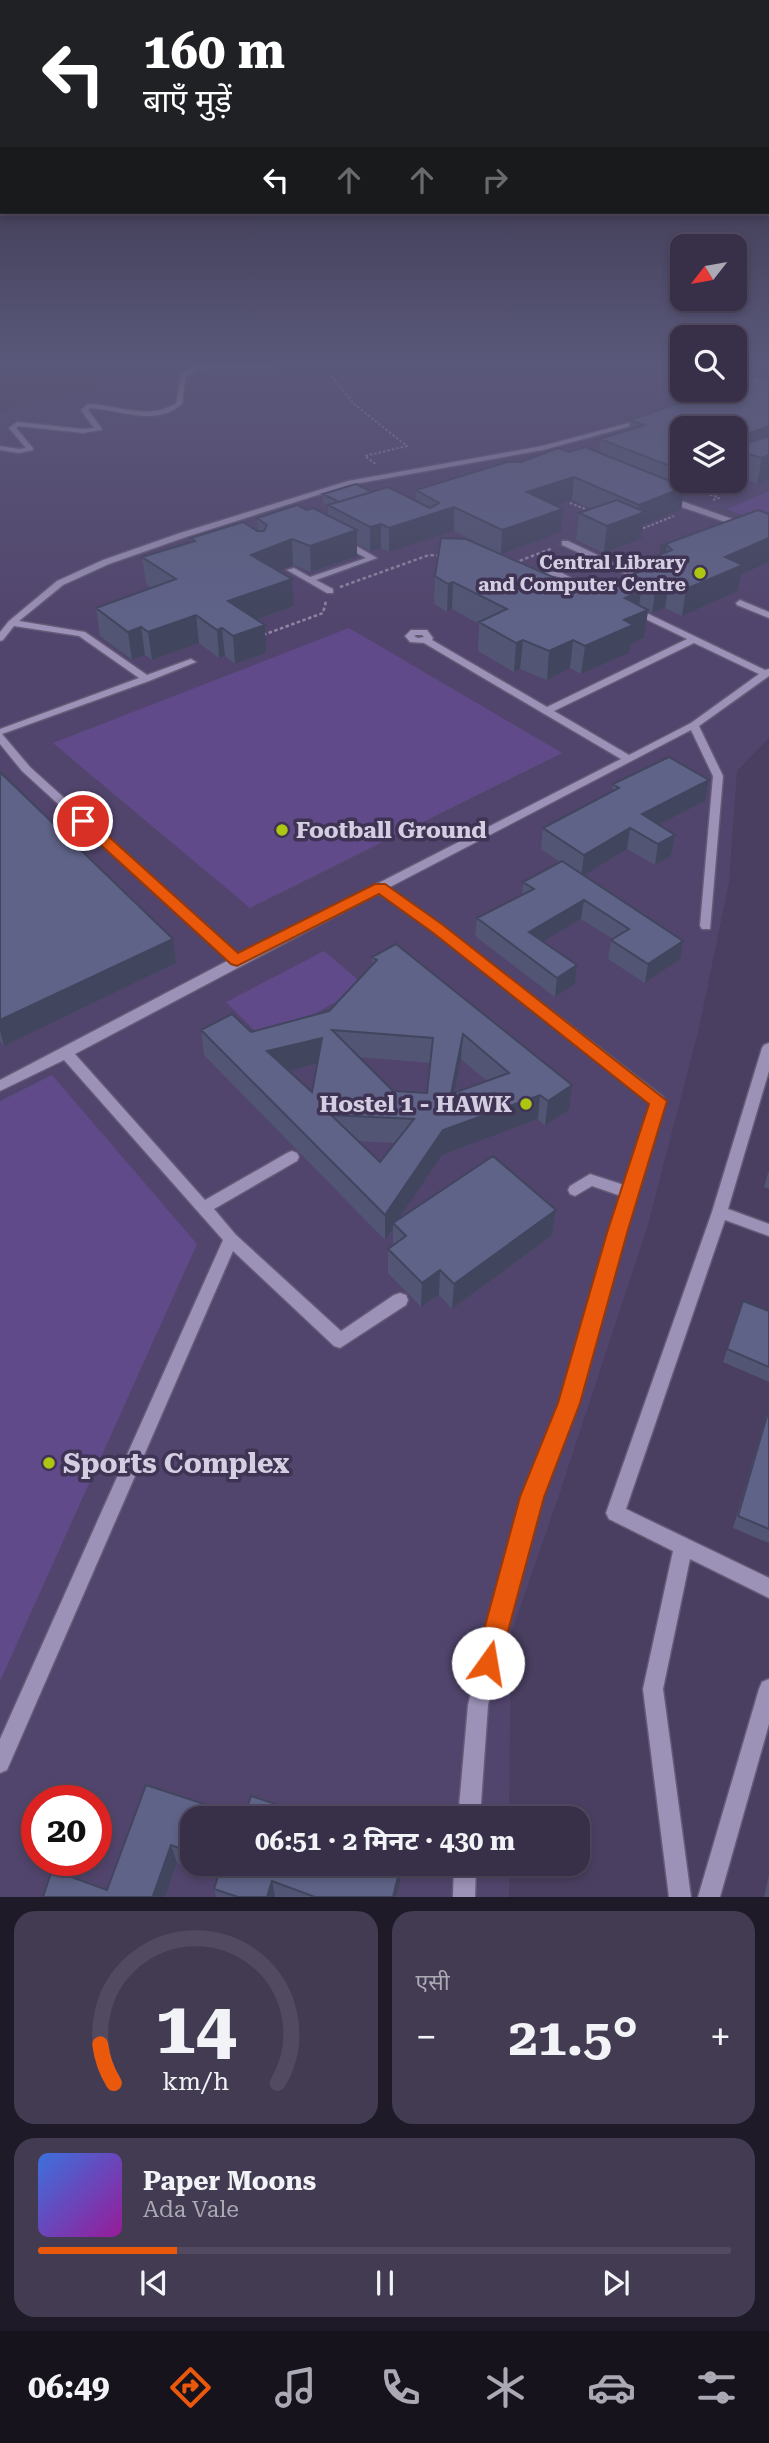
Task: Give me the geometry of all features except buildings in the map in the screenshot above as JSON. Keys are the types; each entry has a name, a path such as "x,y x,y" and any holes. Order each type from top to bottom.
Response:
{"street":[{"path":"0,448 19,451 30,448"},
{"path":"0,638 12,623 60,583 128,554 348,483 543,448"},
{"path":"475,461 485,466"},
{"path":"436,467 447,472"},
{"path":"348,483 358,488"},
{"path":"183,535 193,541"},
{"path":"565,543 647,581 654,578"},
{"path":"128,554 138,559"},
{"path":"524,574 557,574 594,592"},
{"path":"309,580 330,591"},
{"path":"0,1086 626,758 694,725 767,673 620,604"},
{"path":"12,623 82,634 146,679"},
{"path":"82,634 94,630"},
{"path":"548,710 695,639"},
{"path":"425,640 626,758"},
{"path":"191,662 0,734 26,769 237,961"},
{"path":"694,725 718,776 706,926"},
{"path":"66,1053 231,1239 340,1341 400,1300"},
{"path":"767,1058 720,1212 615,1513 769,1588"},
{"path":"203,1208 292,1157"},
{"path":"720,1212 769,1230"},
{"path":"0,1763 231,1239"},
{"path":"680,1897 653,1689 683,1546"},
{"path":"709,1897 769,1689"},
{"path":"464,1897 465,1876"}],"lane":[{"path":"543,448 556,453"},
{"path":"656,494 723,521 769,535"},
{"path":"274,506 291,514"},
{"path":"291,570 309,580 373,558 339,540"},
{"path":"740,603 769,615"},
{"path":"380,888 438,929 658,1101 569,1403 532,1497 498,1621 478,1705 470,1806"},
{"path":"575,1190 590,1180 630,1193"}],"path":[{"path":"389,474 365,456 401,448"}],"shaded area":[{"path":"0,448 670,448 670,493 747,493 747,448 769,448 769,738 737,771 729,882 699,1028 647,1228 511,1633 509,1806 180,1806 180,1876 509,1876 509,1897 0,1897"},
{"path":"769,491 769,525 727,509"},
{"name":"Football Ground","path":"349,628 562,753 250,908 53,743"},
{"path":"324,951 365,986 265,1041 226,1002"},
{"name":"Sports Complex","path":"52,1075 197,1244 0,1681 0,1101"}],"place":[{"name":"Central Library and Computer Centre","path":"700,573"},
{"name":"Football Ground","path":"282,830"},
{"name":"Hostel 1 - HAWK","path":"526,1104"},
{"name":"Sports Complex","path":"49,1463"}],"route":[{"path":"83,821 237,961 380,888 438,929 658,1101 569,1403 532,1497 488,1663"}]}
